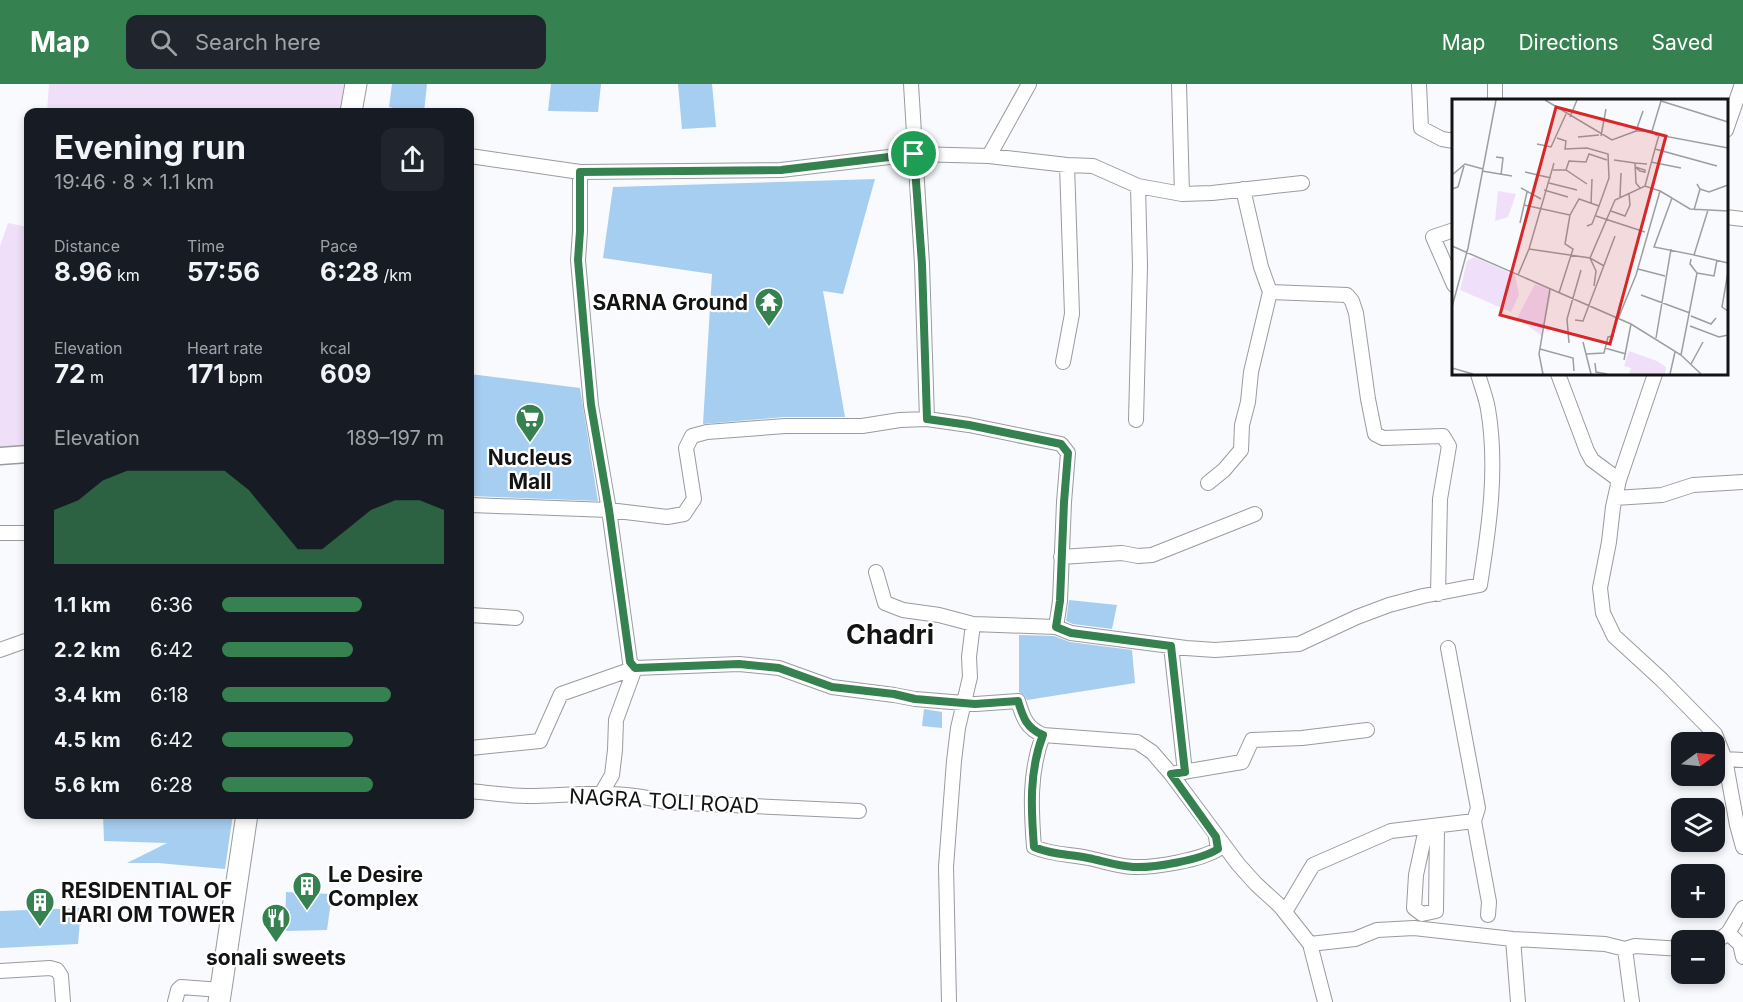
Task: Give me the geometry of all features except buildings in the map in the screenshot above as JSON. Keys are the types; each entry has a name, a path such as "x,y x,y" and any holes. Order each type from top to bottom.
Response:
{"main road":[{"path":"352,108 356,84"},
{"path":"220,996 246,819"}],"street":[{"path":"911,84 922,264 927,419"},
{"path":"989,156 1029,84"},
{"path":"1179,84 1182,194"},
{"path":"1419,84 1421,128 1442,139 1452,141"},
{"path":"1728,125 1742,84"},
{"path":"474,157 580,172 781,170 914,154 989,156 1093,166 1138,186 1182,194 1302,183"},
{"path":"1063,362 1072,315 1066,165"},
{"path":"580,172 581,211 578,260 591,405 632,665 616,720 612,775 601,794"},
{"path":"1136,420 1140,278 1138,186"},
{"path":"1208,483 1224,470 1240,450 1251,372 1270,292 1261,267 1242,189"},
{"path":"1728,217 1743,219"},
{"path":"1452,231 1433,237 1452,280"},
{"path":"1270,292 1347,295 1356,313 1366,390 1375,434 1383,438 1443,436 1446,439 1449,446 1439,518 1438,594"},
{"path":"876,572 885,603 903,610 939,615 973,624 1056,627 1071,633 1215,650 1299,644 1389,605 1480,585 1490,513 1492,441 1488,407 1478,375"},
{"path":"1558,375 1592,460 1619,480"},
{"path":"1655,375 1615,498 1600,588 1603,614 1614,636 1662,680 1713,732"},
{"path":"474,505 609,510 667,517 684,514 694,499 686,448 692,436 707,432 785,426 862,426 900,420 927,419 969,425 1061,444 1068,453 1060,601 1056,627"},
{"path":"0,456 24,454"},
{"path":"1615,498 1662,495 1693,485 1743,482"},
{"path":"1061,557 1122,553 1152,555 1255,514"},
{"path":"0,533 24,533"},
{"path":"474,615 516,618"},
{"path":"949,1002 946,867 954,761 958,728 970,677 969,657 973,624"},
{"path":"0,650 24,641"},
{"path":"1171,646 1178,773"},
{"path":"1448,648 1478,808 1474,821 1489,902 1488,915"},
{"path":"474,748 540,741 561,694 632,665 739,664 779,668 832,687 894,694 915,699 965,704 1018,701 1024,721 1032,731 1043,735 1137,742 1178,773 1216,837 1256,884 1285,912 1310,944 1325,1002"},
{"path":"1178,773 1242,762 1252,740 1302,738 1367,730"},
{"path":"1043,735 1036,754 1031,791 1034,847 1049,853 1135,867 1178,862 1212,853 1218,849 1216,837"},
{"path":"1743,760 1725,759 1743,847"},
{"name":"NAGRA TOLI ROAD","path":"474,791 527,796 601,794 646,796 665,802 859,811"},
{"path":"1285,912 1313,865 1391,831 1474,821"},
{"path":"1437,826 1436,911 1422,914 1414,908 1416,875 1424,838 1437,826"},
{"path":"1725,935 1743,908"},
{"path":"1310,944 1355,939 1377,930 1414,928 1513,939 1605,944 1625,948 1635,946 1671,948"},
{"path":"1728,933 1740,944 1743,957"},
{"path":"1513,939 1518,1002"},
{"path":"1625,948 1632,1002"},
{"path":"0,971 57,969 61,976 63,1002"},
{"path":"175,1002 181,987 220,996"}],"shaded area":[{"path":"49,84 345,84 341,108 47,108"},
{"path":"8,223 24,226 24,447 0,449 0,246"}],"place":[{"name":"SARNA Ground","path":"769,328"},
{"name":"Nucleus Mall","path":"530,444"},
{"name":"Le Desire Complex","path":"307,912"},
{"name":"RESIDENTIAL OF HARI OM TOWER","path":"40,928"},
{"name":"sonali sweets","path":"276,944"}],"district":[{"name":"Chadri","path":"890,634"}],"route":[{"path":"914,154 922,264 927,419 1024,435 1061,444 1068,453 1060,601 1056,627 1071,633 1171,646 1185,772 1171,774 1216,837 1218,849 1212,853 1178,862 1135,867 1049,853 1034,847 1031,791 1036,754 1043,735 1032,731 1024,721 1018,701 975,704 915,699 894,694 832,687 779,668 739,664 635,668 630,662 609,510 591,405 578,260 580,172 781,170 914,154"}]}
